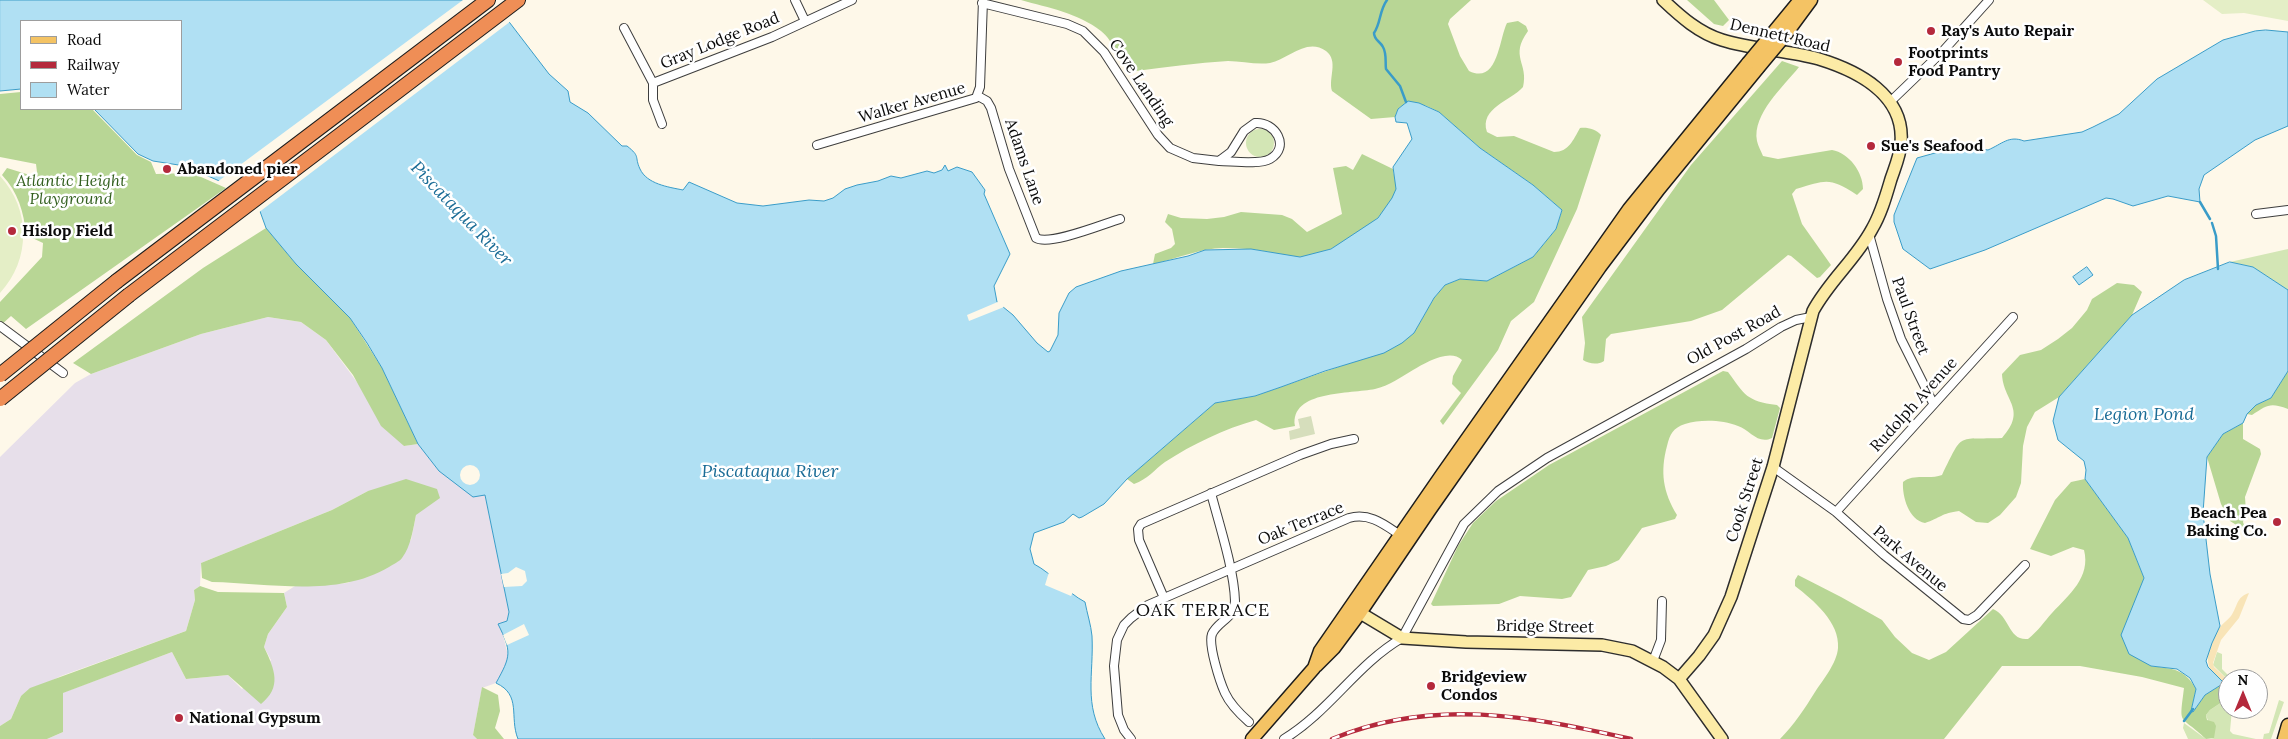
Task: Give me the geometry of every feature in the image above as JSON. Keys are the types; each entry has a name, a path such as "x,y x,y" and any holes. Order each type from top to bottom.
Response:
{"highway":[{"path":"0,374 117,281 488,0"},
{"path":"0,399 129,296 518,0"}],"main road":[{"name":"Dennett Road","path":"1663,0 1678,14 1707,34 1746,46 1818,59 1857,75 1880,90 1891,101"},
{"path":"1777,36 1800,0"},
{"path":"1252,739 1314,668 1320,651 1355,610 1629,209 1777,36 1812,0"},
{"path":"1811,317 1824,292 1869,234 1890,186 1901,144 1900,123 1891,101"},
{"name":"Cook Street","path":"1679,679 1699,656 1721,622 1773,468 1811,317"},
{"path":"1355,610 1375,591 1405,538"},
{"name":"Bridge Street","path":"1355,610 1402,638 1466,642 1602,645 1632,651 1653,660 1679,679 1722,739"},
{"path":"2284,739 2288,725"}],"street":[{"path":"795,0 805,21"},
{"name":"Gray Lodge Road","path":"653,82 772,37 852,0"},
{"path":"1891,101 1944,50 1989,0"},
{"name":"Walker Avenue","path":"817,145 969,101 978,96 982,2"},
{"name":"Cove Landing","path":"982,2 1067,24 1083,31 1104,52 1158,135 1170,148 1193,158 1219,161 1268,160 1277,153 1280,138 1274,129 1268,125 1256,123 1244,131 1231,152 1219,161"},
{"path":"624,28 653,82 653,100 662,124"},
{"name":"Adams Lane","path":"978,96 987,101 991,108 1009,169 1028,213 1034,236 1039,240 1045,241 1061,238 1120,219"},
{"path":"2256,214 2288,210"},
{"name":"Paul Street","path":"1869,234 1887,299 1901,339 1933,403"},
{"name":"Old Post Road","path":"1402,638 1464,524 1498,491 1548,458 1746,349 1781,327 1796,320 1811,317"},
{"name":"Rudolph Avenue","path":"1836,512 2013,317"},
{"path":"0,326 63,373"},
{"path":"1164,598 1142,550 1138,533 1139,526 1149,518 1305,453 1331,444 1354,439"},
{"name":"Park Avenue","path":"1773,468 1836,512 1884,555 1963,619 1969,620 1977,615 2025,565"},
{"path":"1211,493 1230,569 1235,601 1231,615 1213,633 1211,647 1225,693 1240,714 1249,722"},
{"name":"Oak Terrace","path":"1131,739 1118,717 1114,685 1115,647 1124,625 1140,610 1230,569 1354,517 1375,519 1405,538"},
{"path":"1653,660 1661,640 1662,601"},
{"path":"1284,739 1317,715 1384,649 1402,638"}],"shaded area":[{"path":"268,317 301,322 326,340 404,446 418,444 439,471 485,495 509,612 503,635 509,660 496,683 482,688 473,735 477,739 47,739 63,732 62,693 172,652 186,679 228,675 242,689 271,660 264,647 268,634 287,607 284,593 295,586 348,583 411,540 416,515 368,491 332,510 201,563 200,586 194,590 195,600 186,631 61,676 21,696 11,719 0,726 0,457 75,383 91,374 201,334"}],"green space":[{"path":"1021,0 1471,0 1450,19 1448,24 1460,56 1469,71 1479,74 1486,72 1492,66 1507,23 1518,21 1526,26 1528,31 1520,47 1524,72 1523,87 1492,111 1486,124 1487,132 1497,137 1514,136 1554,152 1567,148 1580,128 1597,131 1601,135 1577,209 1534,302 1511,321 1498,350 1443,425 1440,421 1461,393 1452,384 1453,376 1462,360 1451,356 1444,356 1431,361 1380,388 1338,393 1312,400 1302,406 1296,414 1295,426 1274,430 1256,420 1232,428 1176,455 1139,482 1134,484 1127,479 1215,403 1255,396 1393,348 1414,333 1434,298 1445,285 1460,279 1487,281 1533,257 1556,229 1562,210 1533,185 1480,148 1439,112 1427,106 1408,101 1398,109 1395,117 1371,119 1332,91 1332,60 1326,51 1319,47 1312,46 1298,50 1270,63 1228,61 1136,71 1125,63 1106,36 1092,25 1063,12"},
{"path":"1687,0 1714,0 1729,20 1723,26 1714,24"},
{"path":"2203,0 2288,0 2288,21 2244,13 2222,14"},
{"path":"1782,61 1799,67 1770,101 1759,121 1757,141 1763,156 1778,159 1832,150 1849,159 1861,176 1863,189 1857,195 1840,185 1828,182 1796,189 1792,194 1802,224 1831,265 1817,278 1788,255 1722,310 1691,321 1611,334 1606,339 1604,361 1594,363 1583,360 1585,343 1582,317 1691,165"},
{"name":"Atlantic Height Playground","path":"20,92 20,110 93,110 137,155 151,162 156,174 192,173 226,188 26,329 11,316 0,326 0,302 42,257 43,243 26,235 24,218 16,195 2,175 7,168 33,176 37,172 36,164 0,157 0,94"},
{"path":"1260,129 1270,133 1274,143 1270,153 1260,157 1250,153 1246,143 1250,133"},
{"path":"1362,154 1393,169 1397,188 1392,200 1383,213 1357,235 1342,243 1312,255 1299,257 1252,249 1215,248 1153,264 1155,254 1171,248 1175,244 1172,229 1165,222 1168,214 1181,218 1207,219 1241,212 1282,215 1292,219 1307,232 1342,214 1333,168 1346,166 1353,170"},
{"name":"Hislop Field","path":"0,176 10,189 17,204 22,219 23,235 22,250 17,265 10,280 0,293"},
{"path":"266,228 296,264 350,318 382,368 418,444 404,446 381,426 353,375 326,340 301,322 268,317 201,334 91,374 73,363 203,268"},
{"path":"2288,249 2288,290 2253,267 2230,262"},
{"path":"2117,283 2134,285 2142,292 2132,315 2059,397 2035,412 2027,427 2023,446 2021,483 2016,497 2000,515 1988,523 1976,522 1959,511 1945,514 1925,523 1919,521 1911,513 1905,501 1903,482 1917,477 1942,475 1958,444 1963,441 1976,438 2002,438 2010,428 2014,412 2003,383 2002,374 2020,355 2041,350 2072,328 2087,310 2092,299"},
{"path":"1723,371 1728,372 1747,396 1777,405 1780,408 1772,438 1762,440 1738,426 1719,421 1691,422 1675,430 1667,446 1663,473 1666,490 1677,515 1675,519 1642,528 1619,560 1606,566 1588,570 1571,597 1562,599 1520,596 1499,604 1433,606 1431,604 1458,546 1473,523 1496,501 1549,465"},
{"path":"2288,371 2288,409 2273,405 2261,409 2252,415 2247,414 2256,405 2271,398"},
{"path":"1311,416 1315,434 1290,440 1289,431 1300,428 1298,419"},
{"path":"2243,423 2243,439 2260,449 2261,454 2245,497 2246,512 2243,522 2246,531 2230,521 2221,504 2207,457 2223,434"},
{"path":"406,479 437,489 440,498 416,515 408,548 401,559 369,577 325,586 279,586 212,582 202,578 201,563 332,510 368,491"},
{"path":"2085,479 2128,538 2144,578 2136,602 2151,666 2172,669 2182,673 2192,682 2196,689 2191,711 2193,712 2205,695 2218,687 2218,705 2206,715 2207,720 2214,722 2216,726 2214,738 2206,739 2183,719 2184,688 2142,677 2080,666 2002,666 1944,739 1780,739 1799,716 1829,671 1835,660 1838,648 1835,629 1830,621 1810,598 1795,586 1795,580 1798,575 1882,620 1895,637 1912,653 1929,660 1946,652 1993,609 1999,612 2016,636 2021,639 2028,639 2077,585 2084,569 2084,550 2073,547 2051,556 2030,549 2055,500 2071,482"},
{"path":"200,586 218,592 284,593 287,607 268,634 264,647 271,663 274,685 268,698 261,704 228,675 186,679 172,652 63,693 63,732 47,739 0,739 0,726 11,719 21,696 30,688 186,631 195,600 194,590"},
{"path":"2217,652 2222,654 2222,669 2218,670 2213,665"},
{"path":"482,687 498,695 500,711 495,728 504,739 477,739 473,735"},
{"path":"2279,700 2284,702 2271,739 2263,739 2264,734 2269,733"},
{"path":"2218,705 2218,719 2231,719 2230,731 2233,734 2256,739 2211,739 2214,738 2206,715"},
{"path":"2184,723 2206,739 2188,739 2183,728"}],"sand":[{"path":"2249,593 2239,618 2221,640 2213,663 2218,671 2218,679 2209,667 2208,659 2211,643 2220,627 2231,616 2239,599"}],"water":[{"name":"Piscataqua River","path":"0,0 494,0 549,74 568,91 570,102 588,113 622,146 627,146 636,155 638,165 643,174 658,184 683,190 689,182 737,203 763,206 809,200 824,201 833,198 845,189 857,185 878,181 891,176 901,178 927,171 934,173 942,170 945,165 948,171 957,167 972,172 985,190 984,194 1010,254 994,286 997,302 1013,315 1037,343 1048,352 1058,335 1059,313 1069,293 1076,287 1121,271 1188,256 1205,250 1251,249 1300,257 1331,249 1378,218 1396,189 1393,167 1412,139 1407,123 1396,122 1395,117 1398,109 1408,101 1419,103 1439,112 1480,148 1533,185 1562,210 1556,229 1533,257 1487,281 1460,279 1445,285 1434,298 1414,333 1402,343 1384,353 1325,371 1255,396 1215,403 1127,479 1104,504 1082,517 1079,518 1073,514 1064,522 1034,533 1030,549 1034,564 1085,602 1092,636 1092,701 1098,726 1105,739 518,739 512,700 504,688 496,683 505,666 508,654 506,641 498,624 507,621 509,612 485,495 473,497 439,471 418,444 382,368 367,343 350,318 296,264 266,228 257,203 224,183 185,166 153,161 138,154 95,110 182,110 182,20 20,20 20,89 0,91"},
{"path":"2255,31 2288,32 2288,126 2255,140 2204,175 2199,189 2200,202 2168,196 2133,206 2106,198 1985,250 1930,269 1903,249 1894,222 1894,215 1917,158 1960,146 1988,150 2014,139 2024,141 2082,132 2119,114 2157,79 2223,40"},
{"name":"Legion Pond","path":"2230,262 2253,267 2288,290 2288,371 2271,398 2256,405 2247,414 2243,423 2223,434 2207,457 2203,513 2210,574 2220,626 2206,661 2208,667 2218,677 2218,687 2205,695 2193,712 2191,711 2196,689 2190,678 2177,669 2151,666 2129,654 2121,635 2144,578 2128,538 2085,479 2084,461 2058,440 2053,421 2059,397 2132,315 2184,280"},
{"path":"2087,267 2093,275 2079,285 2073,277"}],"pier":[{"path":"463,0 497,0 511,21 258,213 255,205 217,182"},
{"path":"1000,301 1004,307 969,321 967,315"},
{"path":"470,465 477,468 480,475 477,482 470,485 463,482 460,475 463,468"},
{"path":"516,567 525,571 527,581 522,586 504,587 501,574 508,573"},
{"path":"1049,572 1073,592 1071,596 1045,585"},
{"path":"524,624 529,635 507,645 503,635"}],"waterway":[{"path":"1387,0 1374,35 1384,50 1386,69 1400,86 1406,102"},
{"path":"2200,202 2210,219"},
{"path":"2212,223 2216,236 2218,269"},
{"path":"2184,721 2193,709"}],"railway":[{"path":"1332,739 1370,726 1407,718 1444,714 1518,718 1555,723 1631,739"}],"place":[{"name":"Ray's Auto Repair","path":"1931,31"},
{"name":"Footprints Food Pantry","path":"1898,62"},
{"name":"Sue's Seafood","path":"1871,146"},
{"name":"Abandoned pier","path":"167,169"},
{"name":"Hislop Field","path":"12,231"},
{"name":"Beach Pea Baking Co.","path":"2277,522"},
{"name":"Bridgeview Condos","path":"1431,686"},
{"name":"National Gypsum","path":"179,718"}],"district":[{"name":"OAK TERRACE","path":"1203,611"}]}
